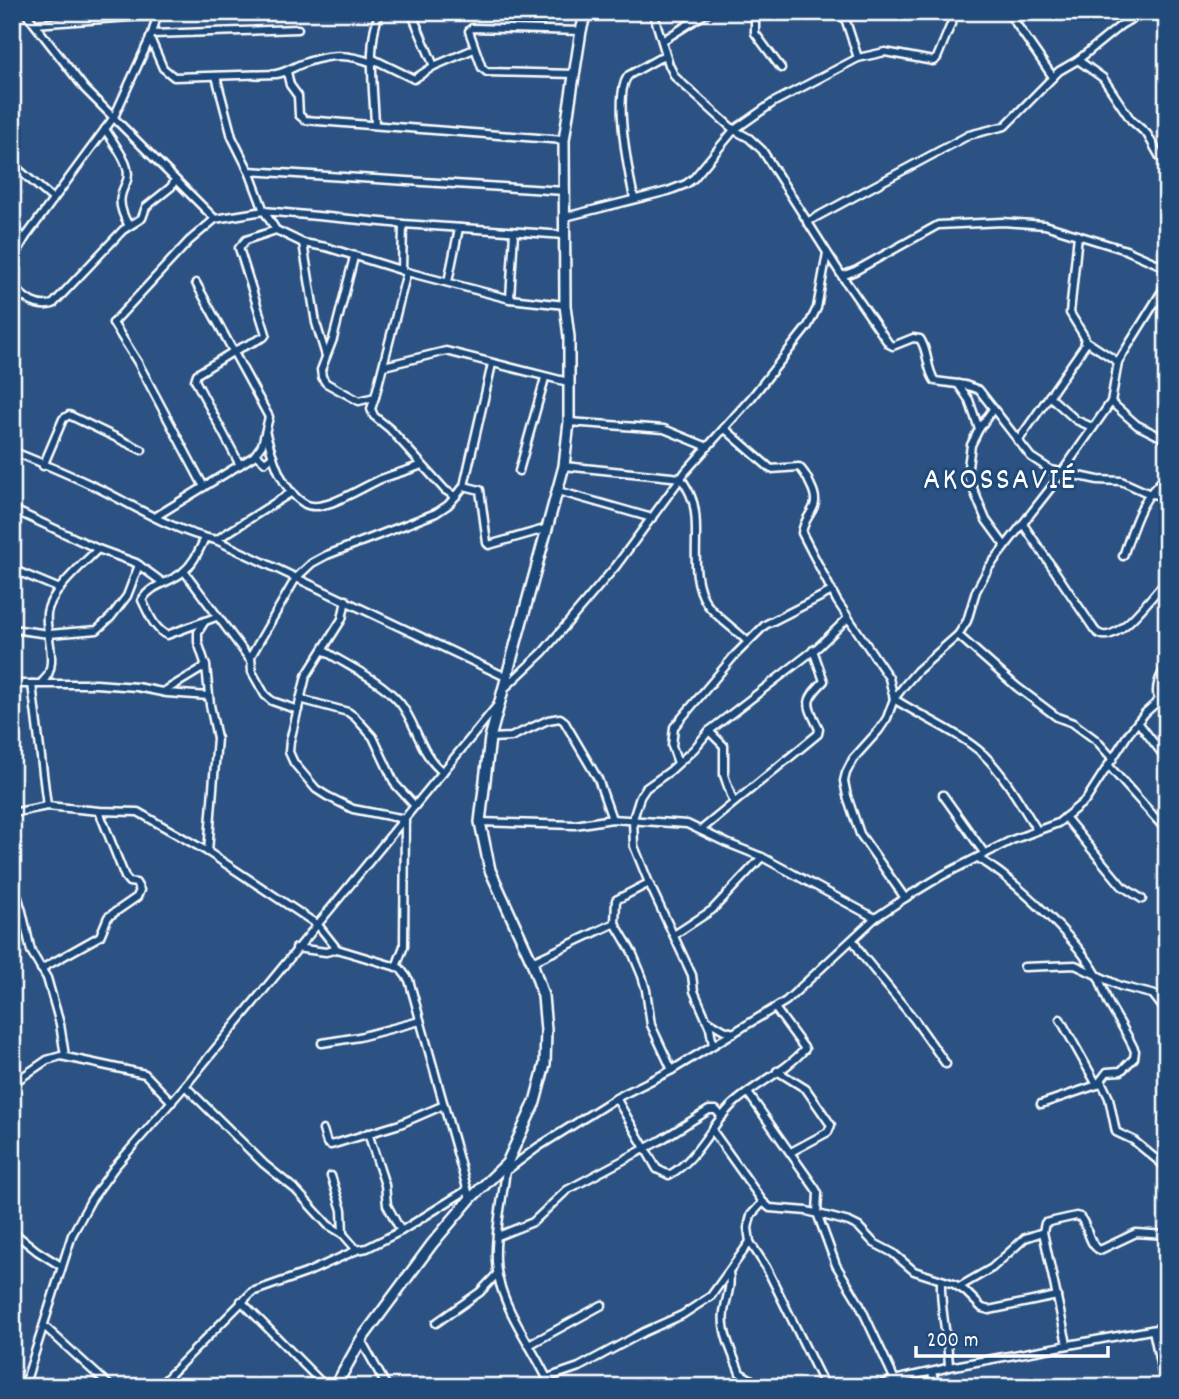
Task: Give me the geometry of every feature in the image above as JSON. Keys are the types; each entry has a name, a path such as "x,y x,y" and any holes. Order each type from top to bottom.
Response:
{"street":[{"path":"26,12 72,75 215,219"},
{"path":"375,125 374,27 380,12"},
{"path":"411,12 434,66"},
{"path":"551,1387 497,1275 496,1254 507,1167 535,1102 545,1063 543,996 532,962 490,870 480,822 490,737 564,466 569,422 569,337 565,305 564,140 586,12"},
{"path":"653,12 675,77 734,130 749,138 762,150 889,344 893,346 913,338 920,339 924,344 931,375 936,381 979,390 1018,440 1040,463 1062,472 1098,480 1121,481 1150,494 1167,496"},
{"path":"662,41 708,12"},
{"path":"755,12 755,33 780,68"},
{"path":"844,12 858,58"},
{"path":"565,217 686,184 734,130 774,102 858,58 885,52 933,61 937,58 956,12"},
{"path":"1008,12 1053,77"},
{"path":"807,222 969,135 1005,126 1053,77 1143,12"},
{"path":"12,261 25,238 114,117 151,36 157,13 35,24"},
{"path":"575,75 487,72 482,68 469,31 472,28 581,31"},
{"path":"151,36 298,29"},
{"path":"151,36 167,73 174,76 287,72 307,62 344,55 373,61 414,79 434,66 474,49"},
{"path":"634,198 622,113 622,87 629,75 666,55"},
{"path":"1078,60 1103,78 1131,120 1147,134 1160,157"},
{"path":"287,72 290,85 298,96 298,112 301,118 564,140"},
{"path":"216,76 232,137 264,211 276,230 303,243 326,247 510,299 565,305"},
{"path":"105,129 127,167 127,178 119,199 123,217 129,226"},
{"path":"12,164 53,200"},
{"path":"249,172 565,191"},
{"path":"12,286 36,305 44,307 53,304 129,226 142,218 146,207 172,187 175,180"},
{"path":"204,487 137,361 113,323 189,241 215,219 264,211 565,236"},
{"path":"842,276 943,223 1021,222 1045,225 1126,250 1167,268"},
{"path":"403,224 404,271 372,413 390,429 444,490 457,495"},
{"path":"448,282 459,228"},
{"path":"12,230 25,238"},
{"path":"240,465 195,380 197,374 266,334 239,248 246,240 276,230"},
{"path":"510,299 514,232"},
{"path":"1078,235 1070,313 1086,341 1118,362"},
{"path":"303,243 316,323 326,356"},
{"path":"505,688 551,643 617,566 681,478 808,326 817,308 827,253"},
{"path":"354,257 333,339 321,370 326,383 359,401 375,397"},
{"path":"155,517 256,454 266,434 269,417 196,283"},
{"path":"905,898 860,834 844,781 853,759 879,730 894,699 917,671 958,635 967,621 976,591 989,567 1062,472 1111,402 1118,362 1167,283"},
{"path":"1018,440 1086,341"},
{"path":"384,366 446,351 568,382"},
{"path":"298,710 272,701 265,695 251,672 251,656 296,578 312,563 436,513 457,495 464,486 492,364"},
{"path":"519,471 545,378"},
{"path":"958,384 969,400 979,429"},
{"path":"1049,396 1081,424 1092,427"},
{"path":"1111,402 1137,425 1167,439"},
{"path":"993,409 971,445 967,476 986,520 1005,546"},
{"path":"43,466 63,419 69,415 142,450"},
{"path":"569,422 664,429 708,447"},
{"path":"724,428 771,469 799,467 803,471 816,496 816,506 804,522 802,533 848,618 888,678 894,699 970,743 983,754 1003,778 1037,830"},
{"path":"266,434 284,481 306,504 318,506 337,500 380,480 422,465"},
{"path":"12,451 155,517 216,540 508,678"},
{"path":"256,454 265,462 273,456"},
{"path":"564,466 681,478 691,492 695,510 697,576 701,592 707,605 747,641"},
{"path":"1123,556 1135,523 1150,494 1167,477"},
{"path":"464,486 480,489 487,544 548,528"},
{"path":"558,491 652,519"},
{"path":"216,540 292,492"},
{"path":"12,509 139,565 162,582"},
{"path":"1023,524 1100,635 1107,636 1130,622 1167,580"},
{"path":"205,538 193,561 184,571 170,581 162,582 142,597 142,600 162,634 171,635 216,617"},
{"path":"42,682 49,673 49,604 98,548"},
{"path":"12,629 49,634 97,630 127,596 139,565"},
{"path":"12,569 60,589"},
{"path":"184,571 251,661"},
{"path":"678,763 672,746 674,727 747,641 784,613 832,591"},
{"path":"346,600 342,619 306,676 289,752 293,763 316,789 342,805 405,820"},
{"path":"713,1045 706,1018 694,990 692,975 634,846 633,819 646,788 678,763 709,731 813,650 848,618"},
{"path":"205,621 198,632 198,642 206,666 217,738 208,852"},
{"path":"958,635 1017,687 1057,717 1073,723 1096,740 1113,759"},
{"path":"323,650 369,677 400,704 419,743 443,772"},
{"path":"701,830 733,801 818,734 819,729 807,704 808,698 824,681 824,676 813,650"},
{"path":"163,692 206,666"},
{"path":"1158,701 1157,688 1167,666"},
{"path":"12,684 42,682 137,687 209,696"},
{"path":"32,684 47,806"},
{"path":"158,1387 242,1301 262,1287 306,1273 367,1248 469,1195 507,1167 616,1098 672,1070 775,1008 809,981 875,918 905,898 981,856 1049,827 1065,817 1086,800 1138,722 1167,694"},
{"path":"300,699 348,712 355,717 373,737 395,784 415,806"},
{"path":"24,1387 72,1235 91,1200 114,1168 185,1086 499,703"},
{"path":"490,737 511,737 548,720 560,718 598,779 612,818"},
{"path":"1138,722 1167,760"},
{"path":"709,731 724,746 724,775 733,801"},
{"path":"1109,766 1167,831"},
{"path":"943,795 981,856 1069,937 1099,978 1101,990 1135,1051 1128,1066 1121,1071 1107,1072 1099,1083 1041,1104"},
{"path":"12,813 47,806 138,812 208,852 318,925 337,949"},
{"path":"41,969 100,936 108,917 137,897 140,890 136,883 129,882 125,877 99,811"},
{"path":"1065,817 1122,886 1142,899"},
{"path":"480,822 575,825 612,818 687,824 762,857 875,918"},
{"path":"396,967 404,946 405,820"},
{"path":"674,935 712,910 762,857"},
{"path":"12,878 31,951 47,978 60,1024 65,1056"},
{"path":"649,883 616,900 615,923 642,976 651,1025 672,1070"},
{"path":"532,962 615,923"},
{"path":"853,940 946,1064"},
{"path":"296,948 326,952 337,949 396,967 406,973 469,1195"},
{"path":"1024,967 1076,965 1099,978 1167,998"},
{"path":"1154,996 1167,1013"},
{"path":"616,1098 657,1169 669,1175 689,1161 722,1117 805,1049 775,1008"},
{"path":"706,1018 724,1030 734,1032"},
{"path":"1060,1019 1109,1098 1116,1132 1133,1140 1167,1168"},
{"path":"322,1044 420,1021"},
{"path":"12,1084 47,1060 65,1056 145,1073 172,1101"},
{"path":"777,1071 806,1089 831,1125 828,1132 792,1152"},
{"path":"185,1086 357,1250"},
{"path":"748,1093 792,1152 818,1193 817,1213 836,1265 859,1303 894,1378"},
{"path":"323,1129 327,1143 331,1145 400,1124 444,1105"},
{"path":"498,1236 533,1222 568,1190 689,1124 709,1110 716,1110 722,1117"},
{"path":"712,1130 770,1208 817,1213 859,1227 874,1243 894,1253 914,1271 959,1287 982,1308 989,1310 1057,1296"},
{"path":"368,1133 384,1185 387,1205 401,1231"},
{"path":"331,1176 342,1210 342,1234"},
{"path":"338,1385 361,1340 469,1195"},
{"path":"763,1202 751,1215 748,1228 750,1242 766,1267 825,1387"},
{"path":"1067,1344 1043,1232 1045,1223 1076,1216 1083,1221 1092,1244 1100,1250 1127,1235 1167,1235"},
{"path":"12,1231 61,1266"},
{"path":"959,1287 992,1268 1025,1238 1043,1232"},
{"path":"547,1378 579,1367 682,1315 711,1296 750,1242"},
{"path":"729,1272 730,1286 723,1314 725,1331 740,1373 752,1380 756,1387"},
{"path":"436,1323 480,1292 497,1275"},
{"path":"941,1281 940,1303 949,1343 949,1367"},
{"path":"242,1301 326,1387"},
{"path":"529,1345 602,1305"},
{"path":"44,1326 111,1387"},
{"path":"875,1387 894,1378 1167,1327"},
{"path":"1153,1330 1165,1382"},
{"path":"361,1340 387,1387"},
{"path":"932,1373 937,1387"}],"district":[{"name":"AKOSSAVIÉ","path":"1000,482"}]}
